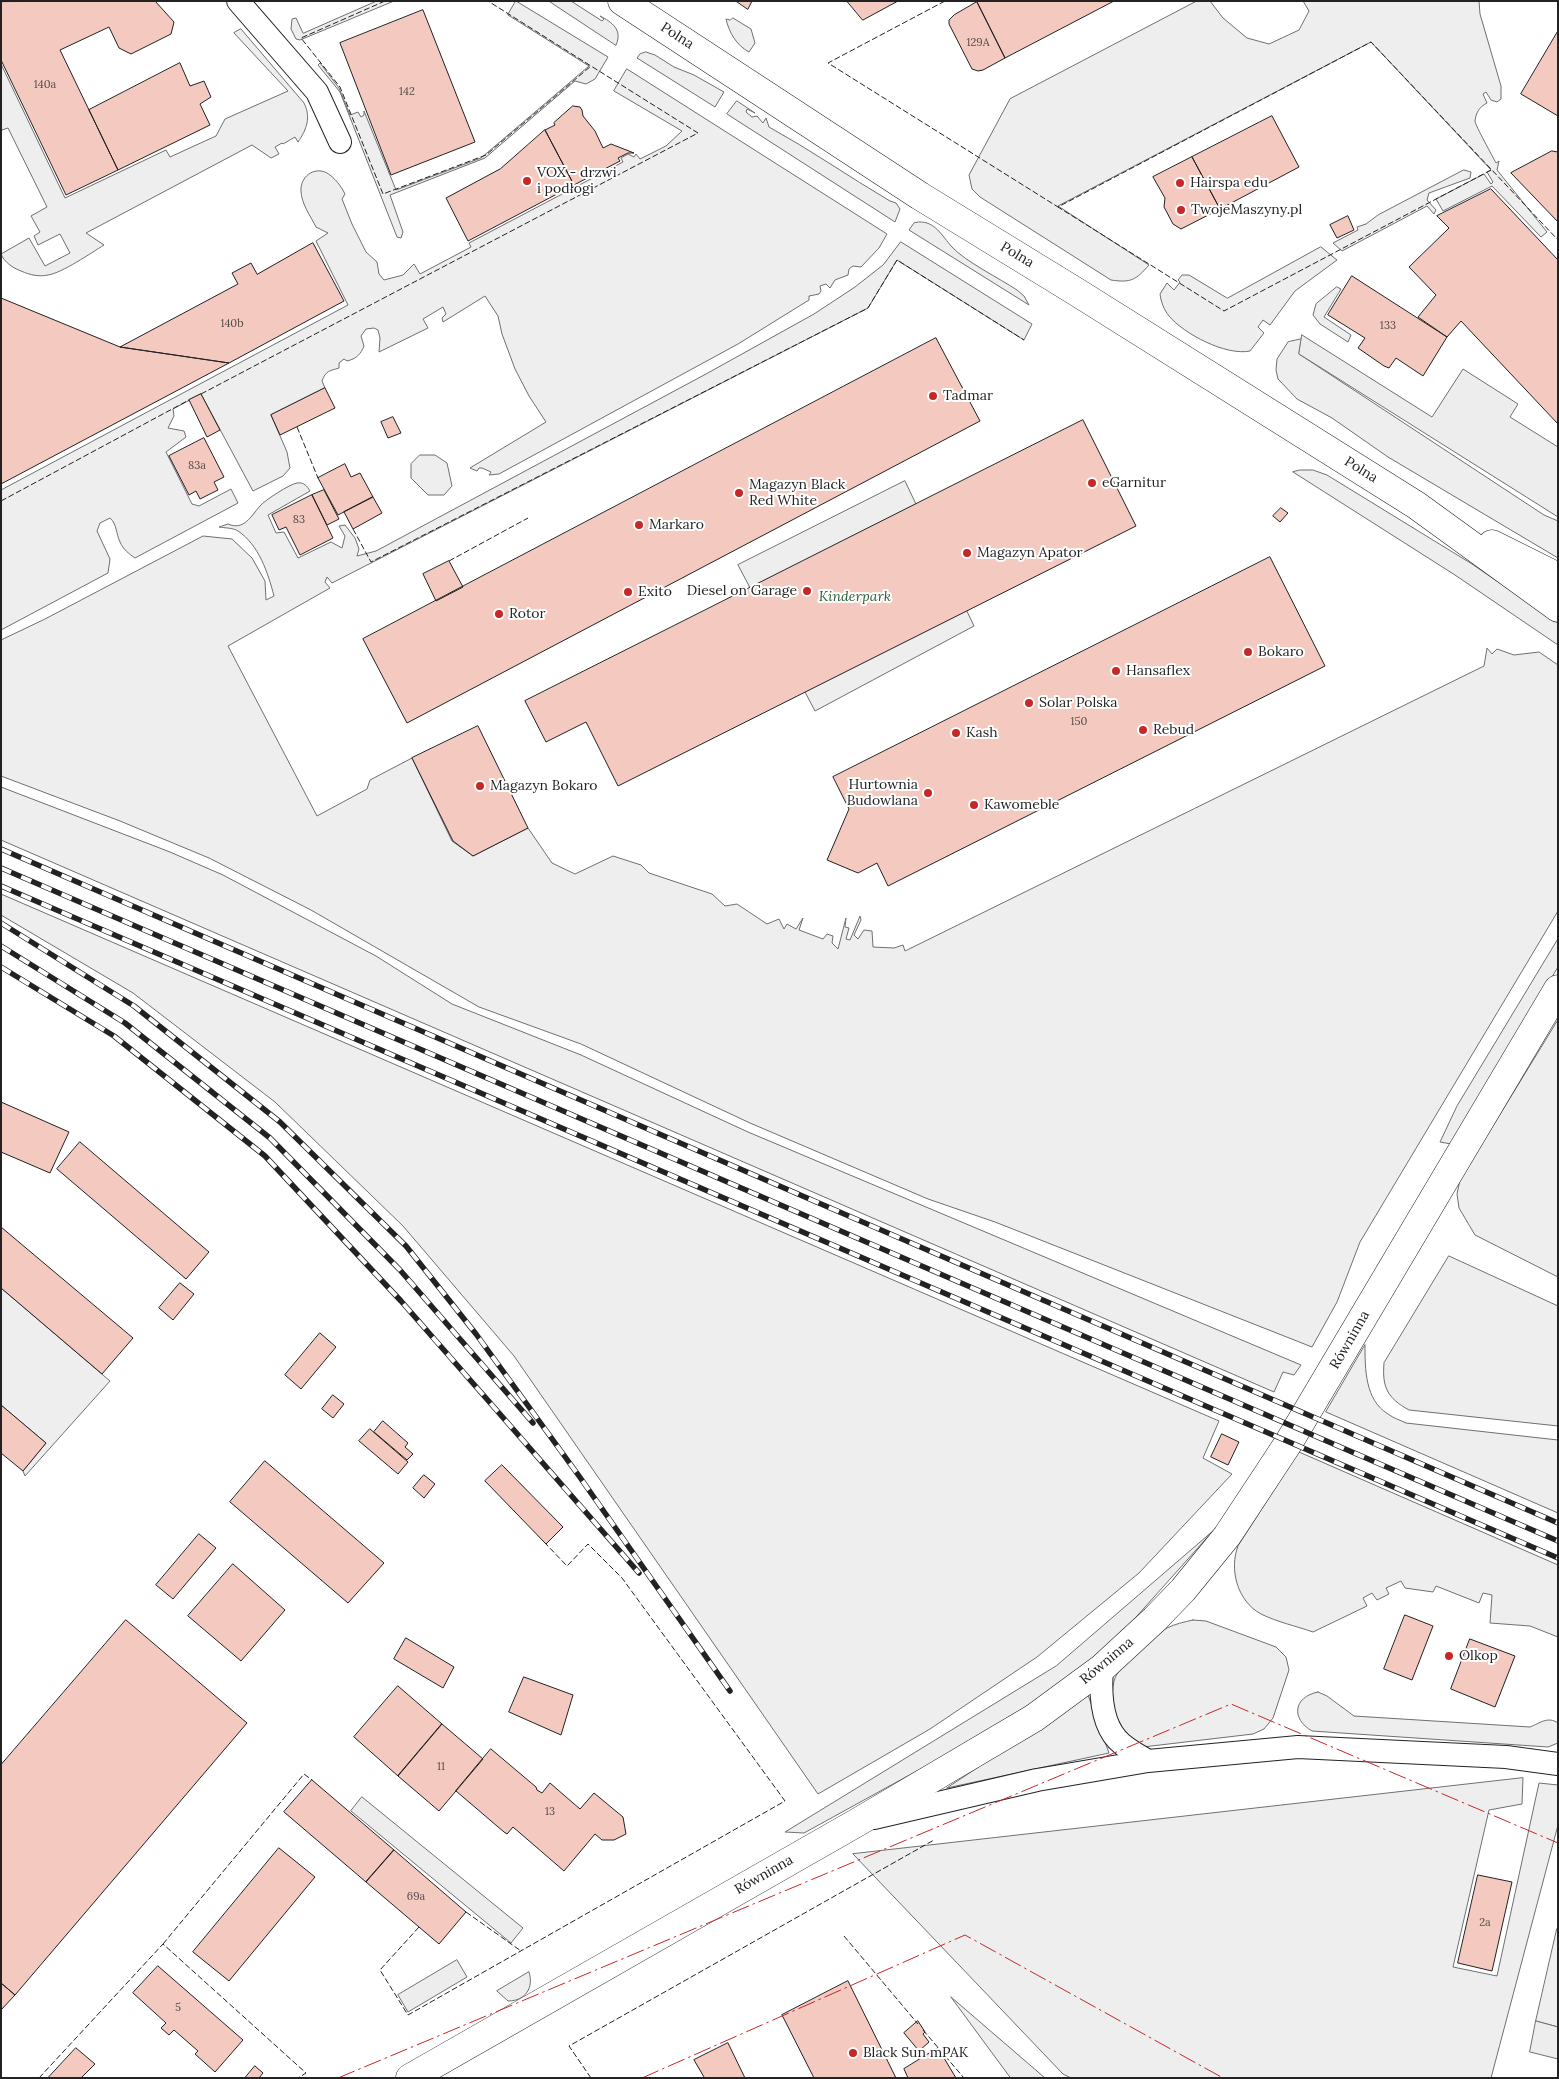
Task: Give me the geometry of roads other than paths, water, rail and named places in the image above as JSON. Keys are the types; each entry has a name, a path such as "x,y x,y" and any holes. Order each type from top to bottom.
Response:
{"street":[{"path":"238,1 317,92 340,142"},
{"name":"Polna","path":"622,1 920,196 1075,290 1416,504 1558,608"},
{"name":"Polna","path":"1416,504 1558,577"},
{"name":"Równinna","path":"410,2078 858,1822 1034,1718 1102,1668 1183,1590 1227,1536 1306,1415 1558,990"},
{"path":"1102,1668 1100,1694 1107,1722 1121,1743 1148,1762"},
{"path":"858,1822 1037,1780 1148,1762 1298,1747 1506,1758 1558,1764"}],"railway":[{"path":"1,849 1558,1523"},
{"path":"1,868 1558,1541"},
{"path":"1,886 1558,1558"},
{"path":"1,923 134,1006 280,1122 406,1246 476,1334 579,1476 730,1691"},
{"path":"1,946 125,1023 270,1138 400,1270 533,1423"},
{"path":"1,967 114,1036 265,1156 401,1301 639,1573"}],"place":[{"name":"VOX - drzwi i podłogi","path":"527,181"},
{"name":"Hairspa edu","path":"1180,183"},
{"name":"TwojeMaszyny.pl","path":"1181,210"},
{"name":"Tadmar","path":"933,396"},
{"name":"eGarnitur","path":"1092,483"},
{"name":"Magazyn Black Red White","path":"739,493"},
{"name":"Markaro","path":"639,525"},
{"name":"Magazyn Apator","path":"967,553"},
{"name":"Diesel on Garage","path":"807,591"},
{"name":"Exito","path":"628,592"},
{"name":"Rotor","path":"499,614"},
{"name":"Bokaro","path":"1248,652"},
{"name":"Hansaflex","path":"1116,671"},
{"name":"Solar Polska","path":"1029,703"},
{"name":"Rebud","path":"1143,730"},
{"name":"Kash","path":"956,733"},
{"name":"Magazyn Bokaro","path":"480,786"},
{"name":"Hurtownia Budowlana","path":"928,793"},
{"name":"Kawomeble","path":"974,805"},
{"name":"Olkop","path":"1449,1656"},
{"name":"Black Sun mPAK","path":"853,2053"}],"park label":[{"name":"Kinderpark","path":"855,597"}]}
